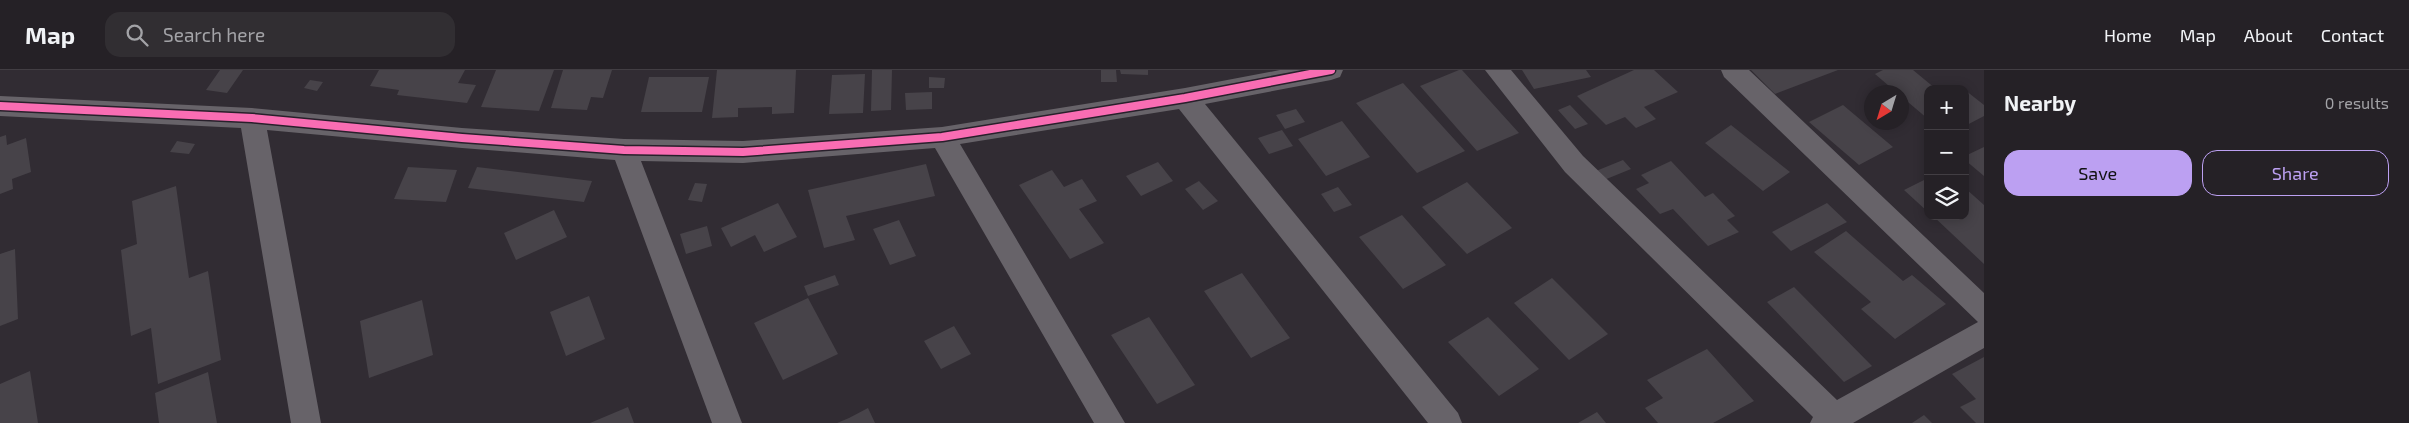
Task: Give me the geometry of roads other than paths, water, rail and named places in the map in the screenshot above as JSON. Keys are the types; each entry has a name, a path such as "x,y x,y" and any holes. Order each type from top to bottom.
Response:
{"street":[{"path":"0,106 252,118 462,138 624,150 742,152 942,137 1185,98 1331,70"},
{"path":"1497,70 1574,164 1830,420 1984,333"},
{"path":"1733,70 1984,312"},
{"path":"1185,98 1447,423"},
{"path":"252,118 306,423"},
{"path":"942,137 1110,423"},
{"path":"624,150 727,423"}]}
